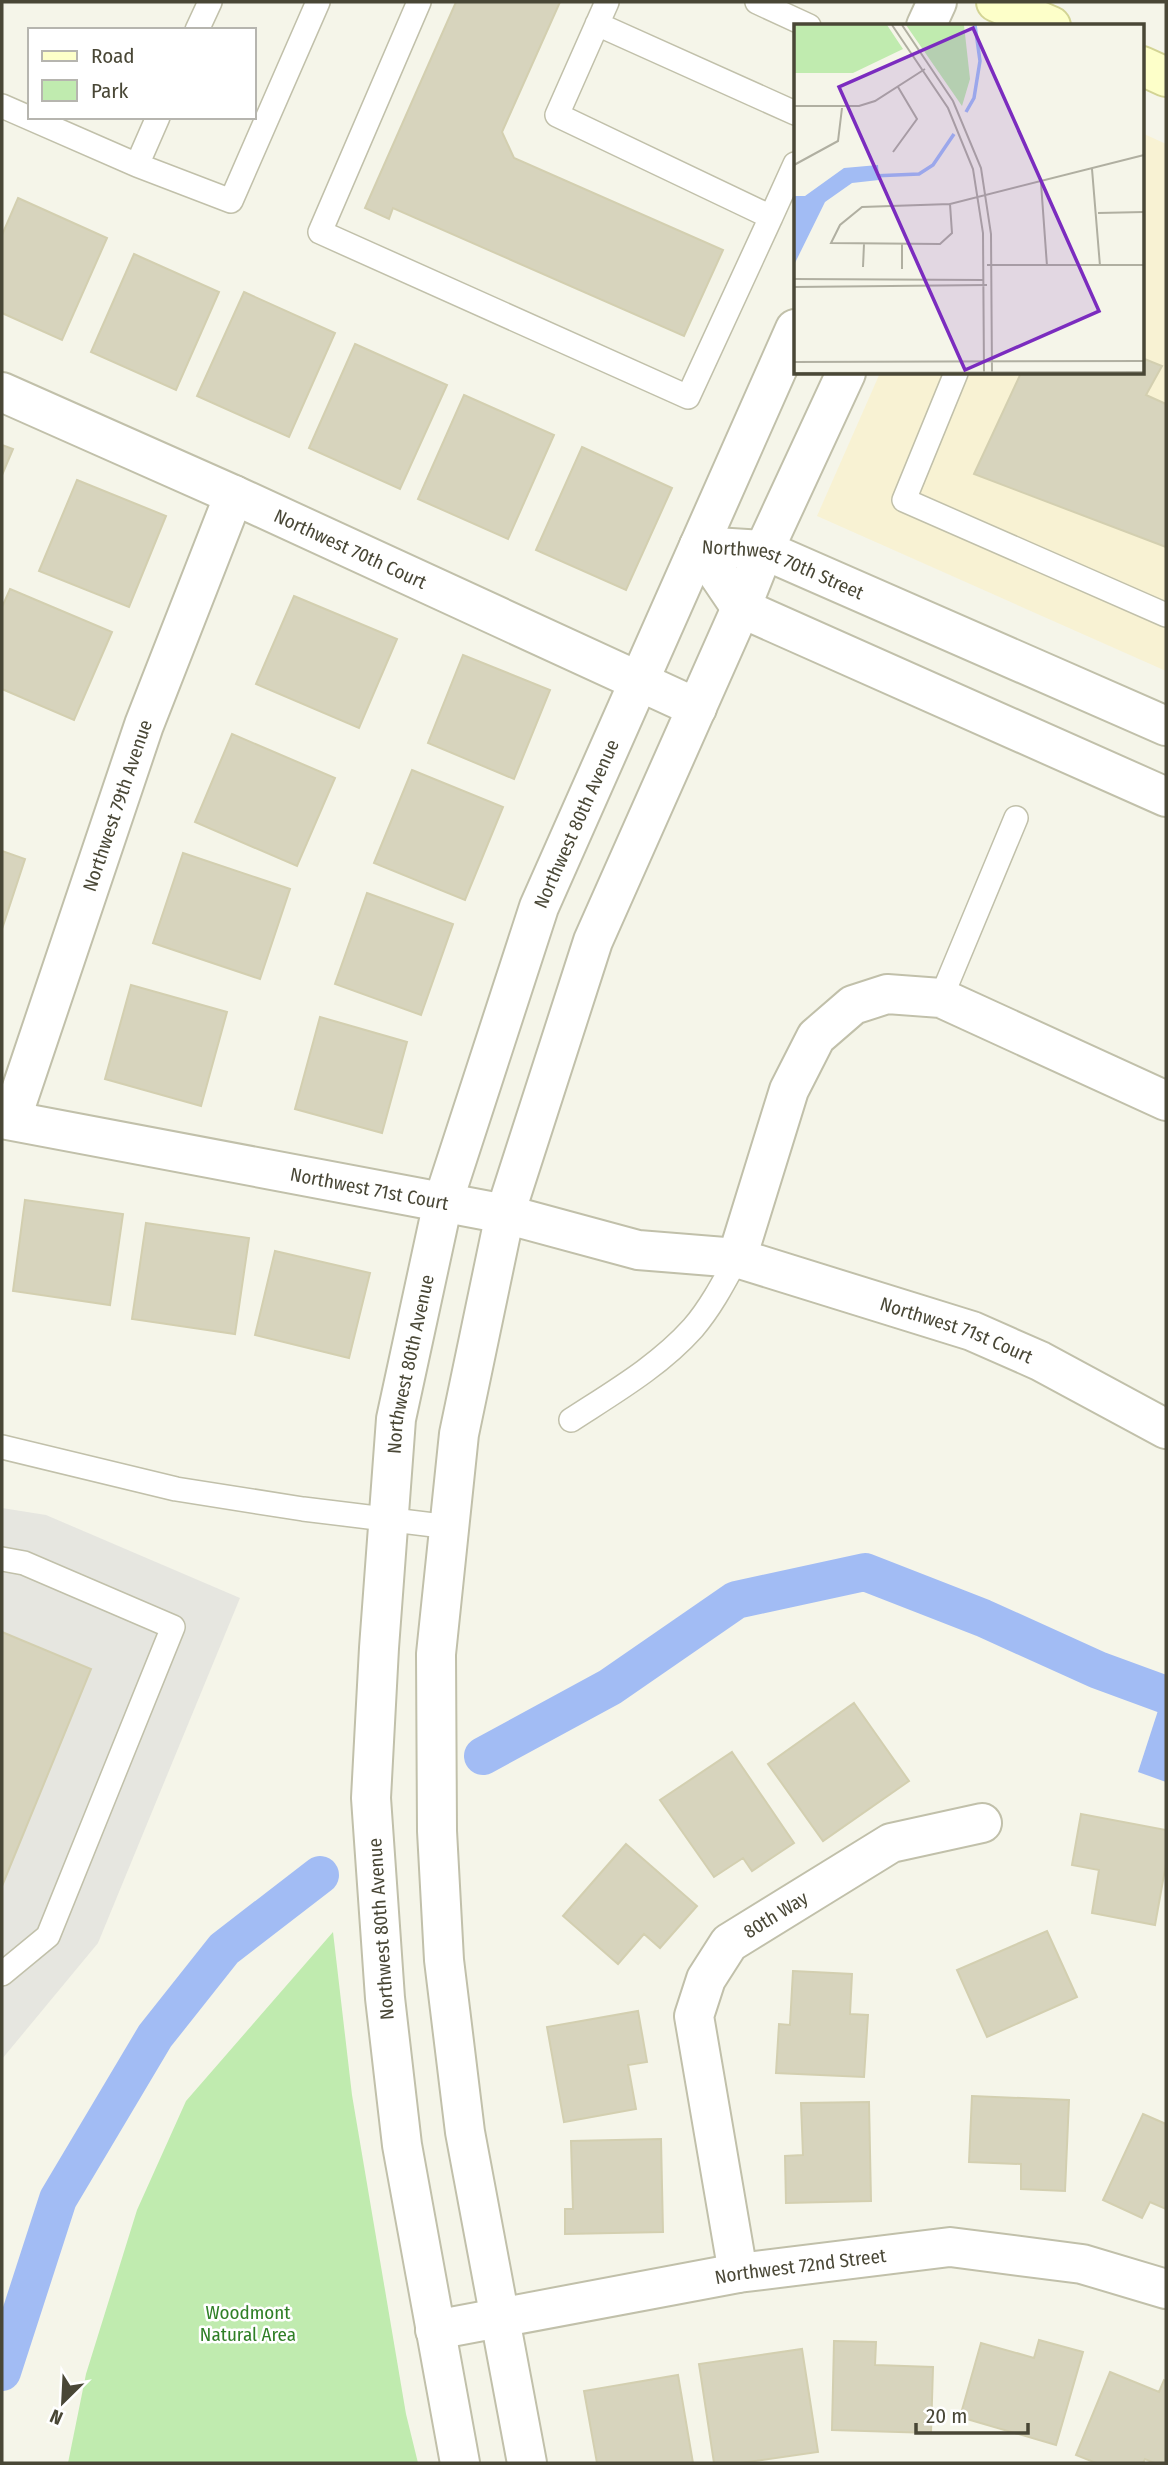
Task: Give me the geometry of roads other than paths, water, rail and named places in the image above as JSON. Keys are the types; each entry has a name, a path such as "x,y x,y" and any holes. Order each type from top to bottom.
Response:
{"main road":[{"path":"1003,9 1045,24"},
{"path":"1144,67 1166,77"}],"street":[{"path":"927,24 937,2"},
{"name":"Northwest 80th Avenue","path":"460,2463 402,2145 385,1998 371,1798 396,1419 443,1202 539,907 794,331"},
{"path":"527,2463 465,2132 444,1960 437,1831 436,1654 459,1434 505,1214 593,941 741,608 764,550 846,374"},
{"name":"Northwest 70th Court","path":"2,392 234,495 697,708"},
{"name":"Northwest 79th Avenue","path":"6,1119 144,724 234,495"},
{"name":"Northwest 70th Street","path":"699,546 764,550 1166,726"},
{"name":"Northwest 70th Street","path":"699,546 741,608"},
{"path":"741,608 1166,797"},
{"path":"737,1258 789,1090 816,1037 852,1005 887,994 941,998 1166,1101"},
{"name":"Northwest 71st Court","path":"6,1119 505,1214 638,1250 737,1258 972,1331 1040,1361 1166,1429"},
{"name":"80th Way","path":"738,2273 694,2016 706,1979 729,1944 891,1843 982,1822"},
{"name":"Northwest 72nd Street","path":"435,2330 738,2273 950,2247 1083,2264 1166,2289"}],"lane":[{"path":"198,28 210,2"},
{"path":"32,119 137,165 231,201 318,2"},
{"path":"419,2 320,232 688,397 794,166"},
{"path":"607,2 557,115 771,217"},
{"path":"757,2 805,24"},
{"path":"597,24 794,113"},
{"path":"2,106 28,117"},
{"path":"137,165 157,119"},
{"path":"956,374 904,500 1166,615"},
{"path":"941,998 1016,818"},
{"path":"571,1420 636,1378 669,1352 718,1293 737,1258"},
{"path":"2,1447 176,1489 303,1509 450,1527"},
{"path":"2,1559 24,1563 173,1627 48,1936 2,1974"}],"water":[{"path":"1166,1686 1166,1782 1138,1772"}],"waterway":[{"path":"483,1756 610,1687 736,1600 865,1572 983,1618 1098,1670 1166,1695"},
{"path":"2,2372 58,2199 155,2036 224,1949 320,1875"}],"park label":[{"name":"Woodmont Natural Area","path":"248,2323"}]}
